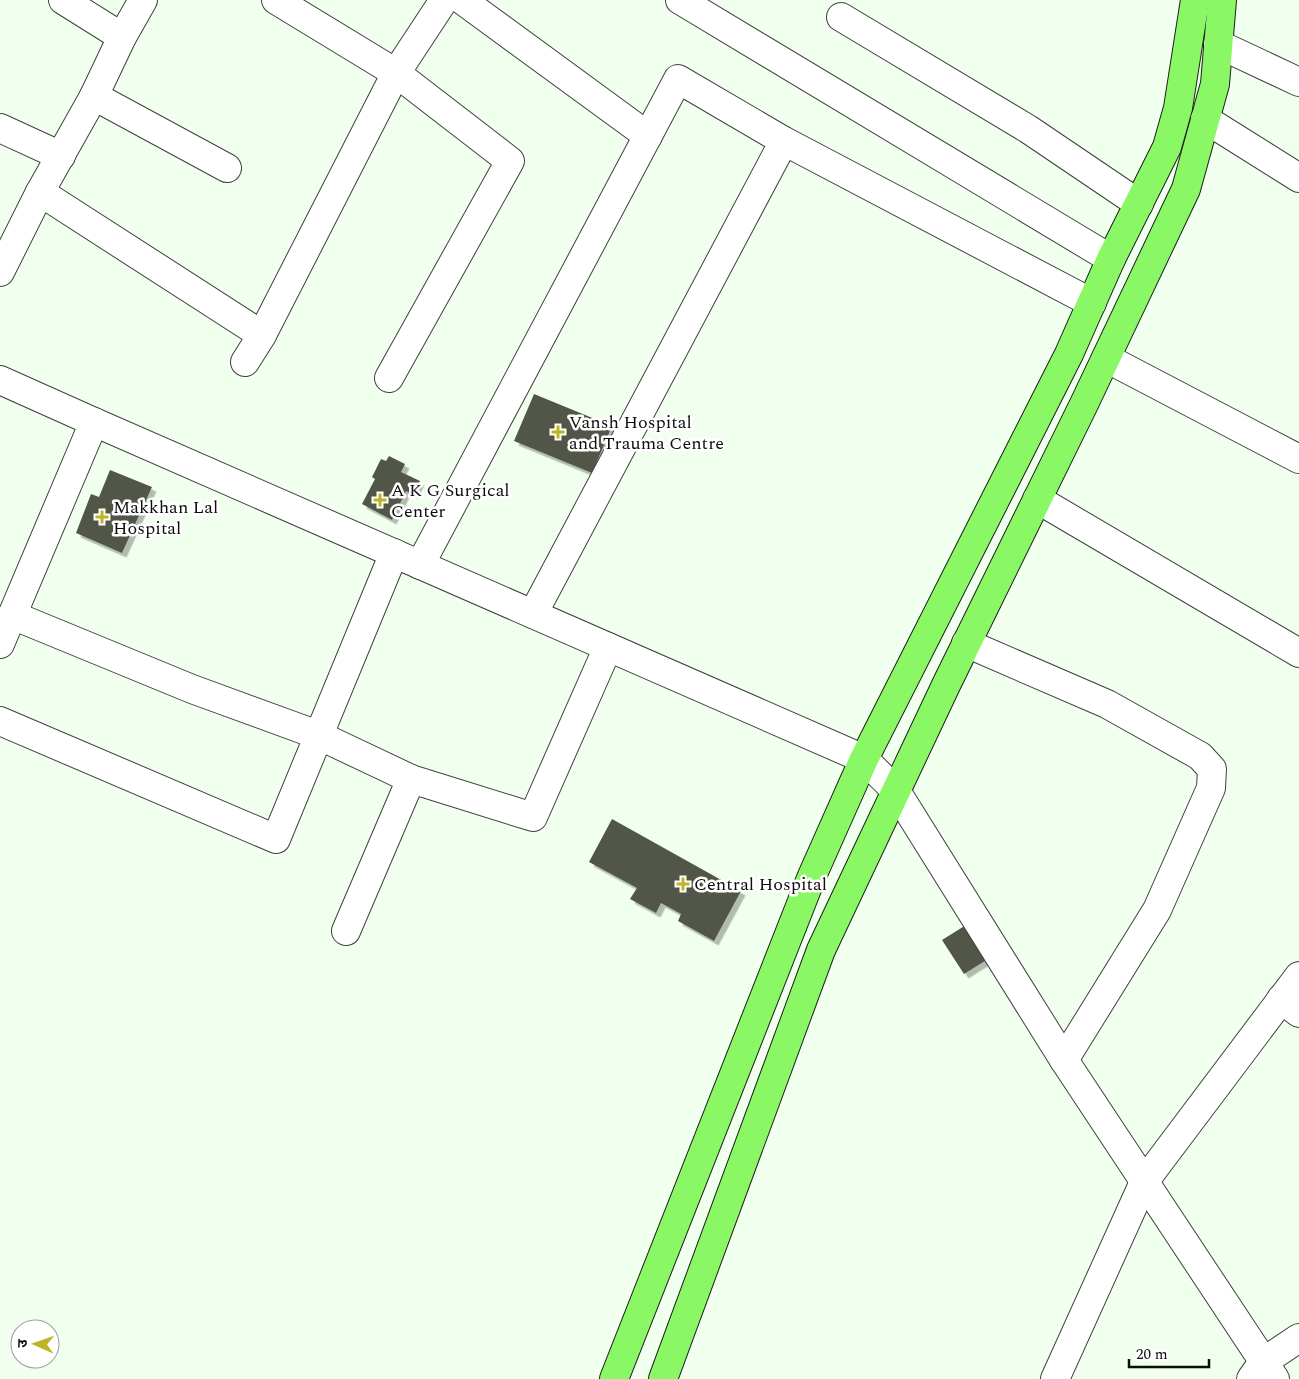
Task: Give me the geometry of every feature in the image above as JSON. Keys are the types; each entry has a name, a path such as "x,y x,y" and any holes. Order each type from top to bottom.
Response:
{"main road":[{"path":"614,1379 812,876 864,758 1069,354 1111,259 1167,147 1178,108 1195,0"},
{"path":"663,1379 821,950 966,643 1106,358 1186,189 1215,84 1222,0"}],"street":[{"path":"63,0 122,37"},
{"path":"0,272 40,192 94,96 122,37 143,0"},
{"path":"276,0 396,74 510,162 389,378"},
{"path":"245,362 262,335 396,74 444,0"},
{"path":"462,0 648,136"},
{"path":"684,1 1111,259"},
{"path":"842,17 1028,129 1139,204"},
{"path":"1218,44 1299,82"},
{"path":"420,565 678,79 784,141 1092,303"},
{"path":"94,96 227,168"},
{"path":"1205,119 1299,178"},
{"path":"0,128 61,156"},
{"path":"533,614 784,141"},
{"path":"40,192 262,335"},
{"path":"1106,358 1299,459"},
{"path":"0,380 864,758 896,791 1263,1373 1299,1338"},
{"path":"0,644 94,422"},
{"path":"1037,499 1297,645"},
{"path":"0,721 276,839 394,553"},
{"path":"12,615 192,689 318,735 411,779 533,817 608,647"},
{"path":"966,643 1107,704 1200,756 1212,769 1211,788 1157,910 1064,1060"},
{"path":"346,931 411,779"},
{"path":"1055,1379 1144,1182 1290,1006 1299,976"}],"building":[{"path":"534,394 612,426 592,473 514,441"},
{"path":"389,456 405,464 401,472 420,481 413,494 406,491 392,520 362,504 375,479 372,477 381,459 386,461"},
{"path":"110,470 152,487 122,553 76,533 91,494 99,497"},
{"path":"612,819 741,891 714,941 678,921 681,914 661,903 656,913 630,899 637,888 589,862"},
{"path":"966,925 988,959 964,974 942,940"}],"place":[{"name":"Vansh Hospital and Trauma Centre","path":"558,432"},
{"name":"A K G Surgical Center","path":"380,500"},
{"name":"Makkhan Lal Hospital","path":"102,517"},
{"name":"Central Hospital","path":"683,884"}]}
